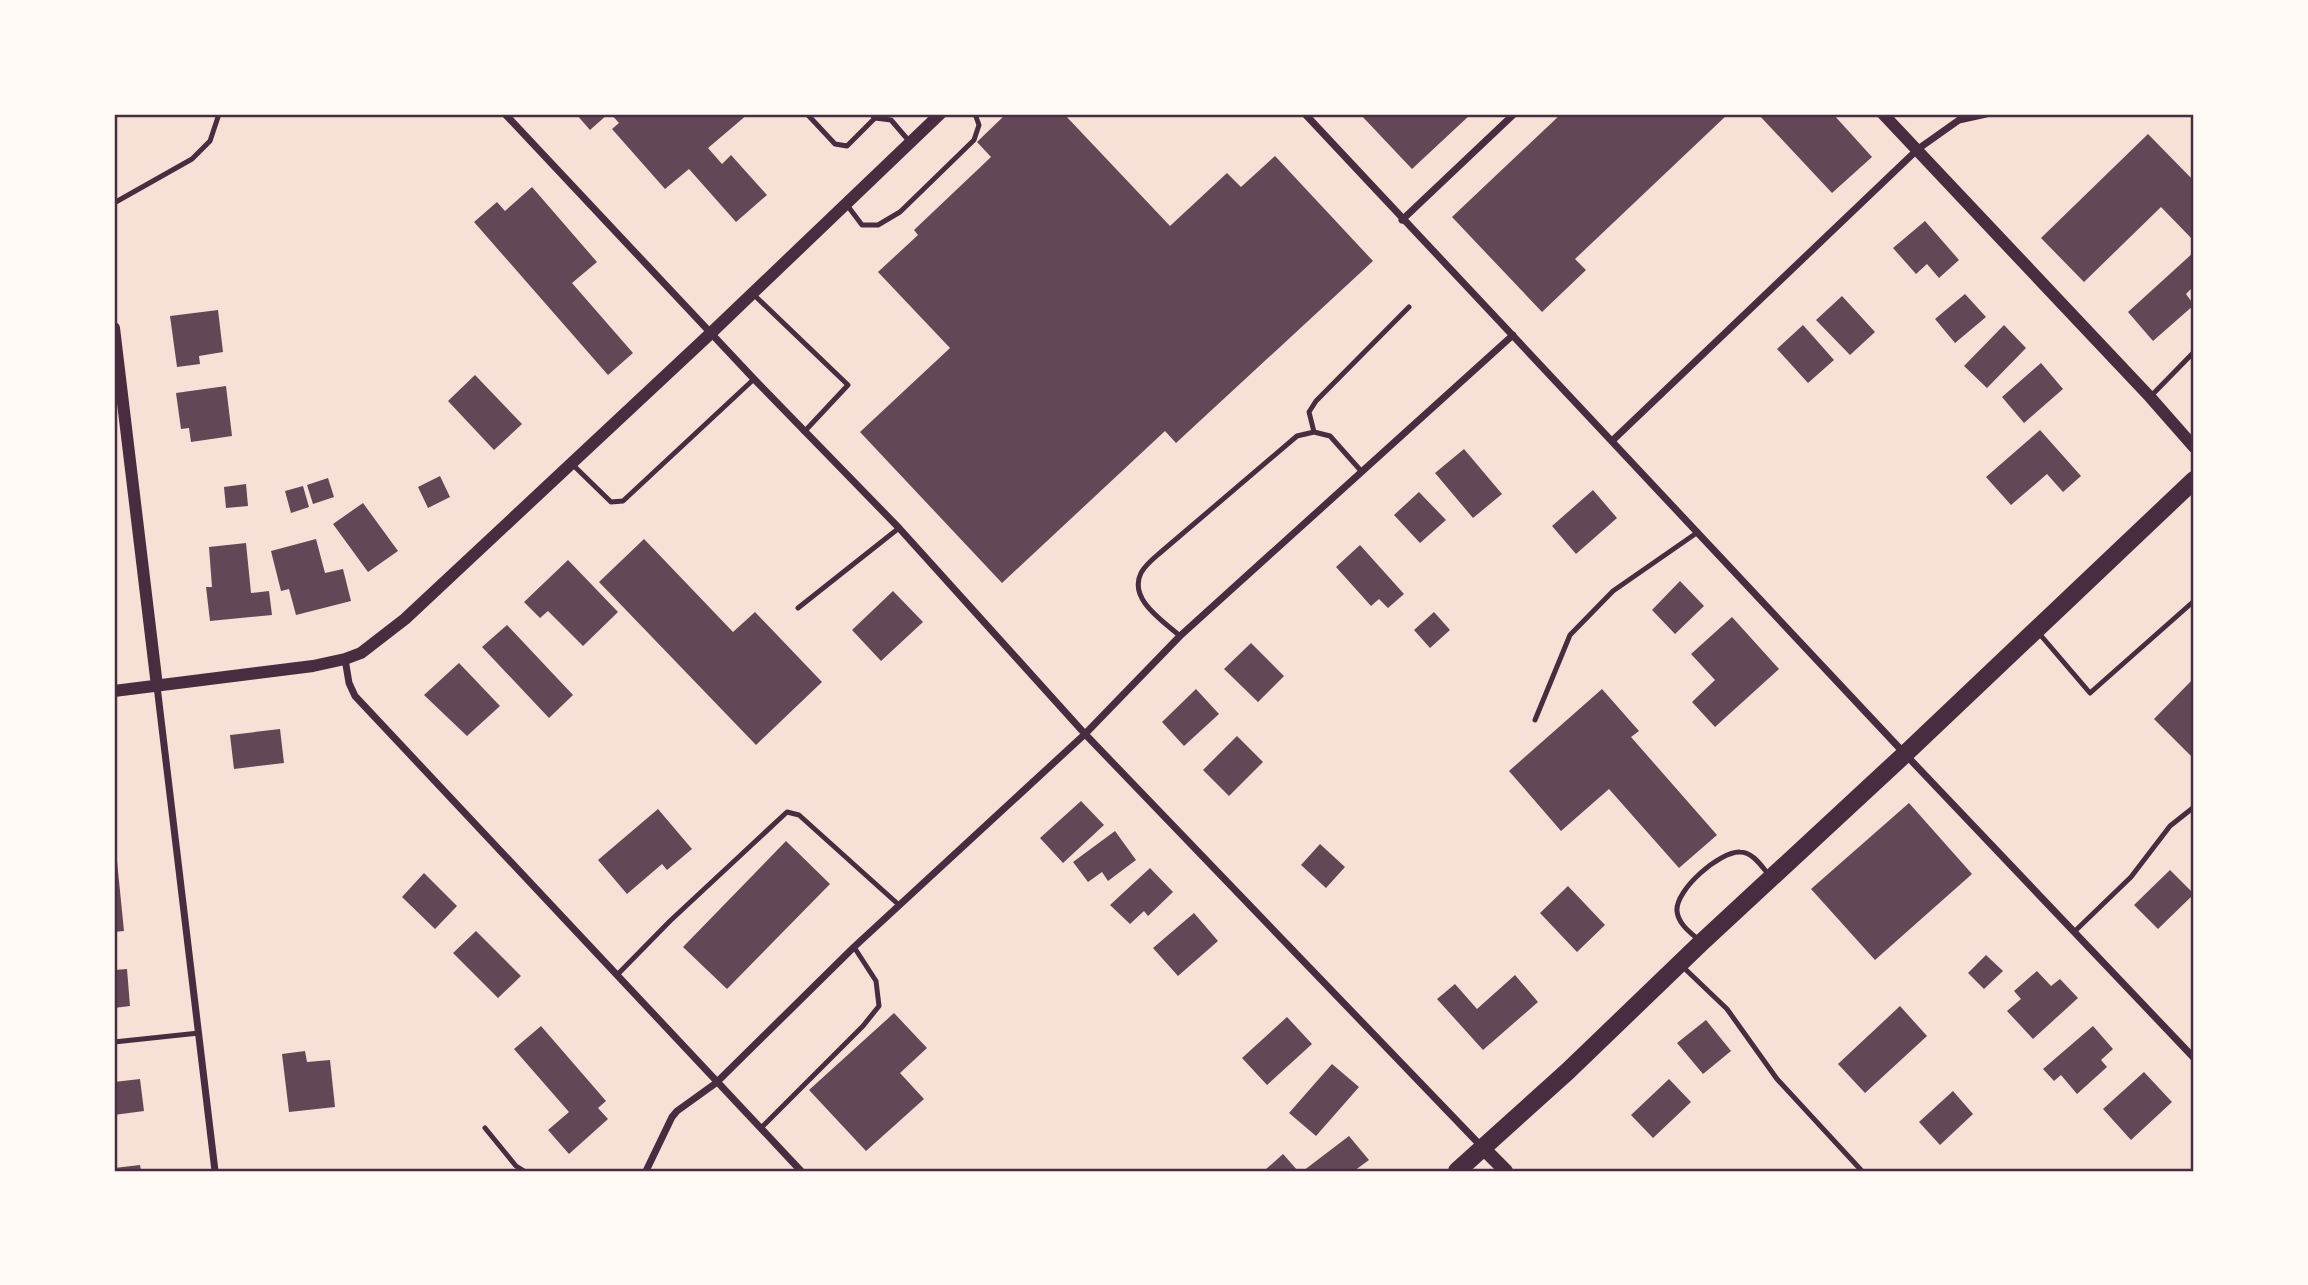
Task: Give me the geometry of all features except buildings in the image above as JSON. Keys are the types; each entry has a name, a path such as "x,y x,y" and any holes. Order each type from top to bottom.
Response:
{"main road":[{"path":"1457,1171 1568,1071 2194,480"},
{"path":"1483,1148 1506,1171"}],"street":[{"path":"505,114 804,432 900,528 1084,734 1483,1148"},
{"path":"114,691 313,666 360,653 405,619 940,114"},
{"path":"1305,114 2194,1058"},
{"path":"1402,219 1514,114"},
{"path":"1883,114 2194,447"},
{"path":"1612,441 1918,149 1959,120 1986,114"},
{"path":"114,328 215,1171"},
{"path":"646,1171 672,1117 694,1097 716,1083 898,905 1084,734 1180,636 1513,335"},
{"path":"345,659 349,683 355,696 716,1083 802,1171"}],"lane":[{"path":"114,203 192,159 210,141 219,114"},
{"path":"807,114 835,145 847,146 873,116 891,120 909,141"},
{"path":"845,202 862,225 878,225 900,212 974,140 979,125 975,114"},
{"path":"1959,120 1965,114"},
{"path":"752,293 848,385 804,432"},
{"path":"1314,432 1308,412 1409,307"},
{"path":"2150,397 2194,352"},
{"path":"571,464 611,502 623,501 754,379"},
{"path":"1180,636 1145,604 1137,586 1142,572 1160,552 1297,436 1314,432 1330,436 1362,472"},
{"path":"798,608 900,528"},
{"path":"1535,720 1570,635 1613,591 1698,532"},
{"path":"2036,630 2090,693 2194,601"},
{"path":"2074,932 2132,877 2170,826 2194,807"},
{"path":"617,975 670,921 787,812 799,815 898,905"},
{"path":"1701,943 1680,920 1677,911 1678,901 1688,886 1720,857 1740,852 1751,855 1771,877"},
{"path":"761,1128 863,1026 879,1006 876,981 854,947"},
{"path":"1679,964 1727,1009 1777,1079 1861,1170"},
{"path":"114,1042 199,1033"},
{"path":"485,1128 516,1166 524,1171"}]}
